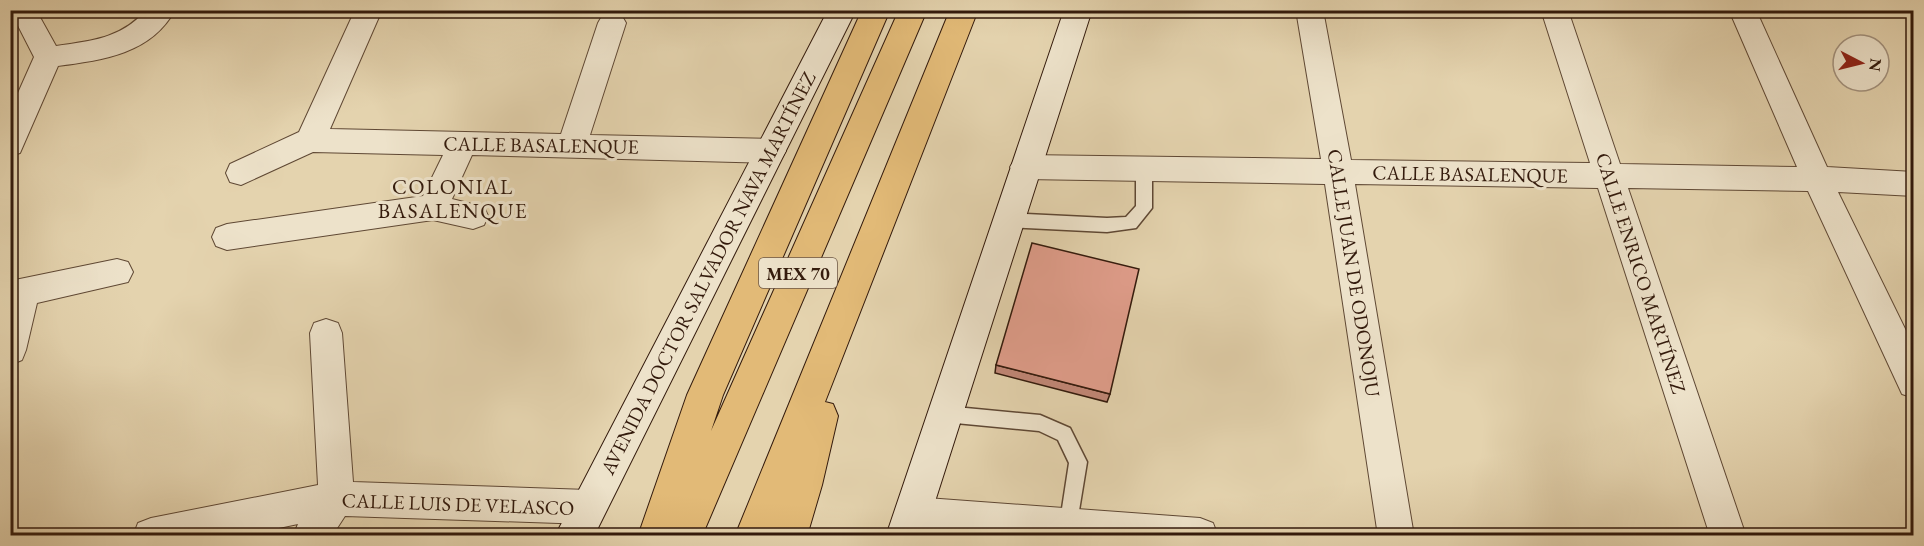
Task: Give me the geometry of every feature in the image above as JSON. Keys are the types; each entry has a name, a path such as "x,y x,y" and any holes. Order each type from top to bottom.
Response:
{"highway":[{"path":"657,536 705,395 770,244 876,10"},
{"name":"MEX 70","path":"683,536 913,10"},
{"name":"MEX 70","path":"754,536 964,10"},
{"path":"788,536 804,484 846,307"}],"main road":[{"name":"AVENIDA DOCTOR SALVADOR NAVA MARTÍNEZ","path":"581,521 842,10"},
{"path":"909,525 1078,10"}],"street":[{"path":"48,57 116,47 141,34 162,10"},
{"path":"241,173 310,140 369,10"},
{"name":"CALLE JUAN DE ODONOJU","path":"1309,10 1338,171 1396,536"},
{"name":"CALLE ENRICO MARTÍNEZ","path":"1554,10 1728,536"},
{"path":"1743,10 1817,179 1914,383"},
{"path":"26,16 48,57"},
{"path":"572,146 612,23"},
{"path":"10,145 48,57"},
{"name":"CALLE BASALENQUE","path":"310,140 771,151"},
{"path":"433,207 463,143"},
{"name":"CALLE BASALENQUE","path":"1025,167 1817,179 1914,184"},
{"path":"227,237 433,207 473,216"},
{"path":"10,350 17,294 117,272"},
{"path":"311,536 336,499 326,333"},
{"name":"CALLE LUIS DE VELASCO","path":"151,536 336,499 581,521"},
{"path":"909,525 1068,528 1112,533 1200,536"}],"lane":[{"path":"1008,220 1107,225 1130,223 1144,208 1144,169"},
{"path":"945,414 1040,423 1064,434 1078,462 1068,528"}],"building":[{"path":"1032,243 1139,269 1110,394 996,365"}],"district":[{"name":"COLONIAL BASALENQUE","path":"453,198"}]}
